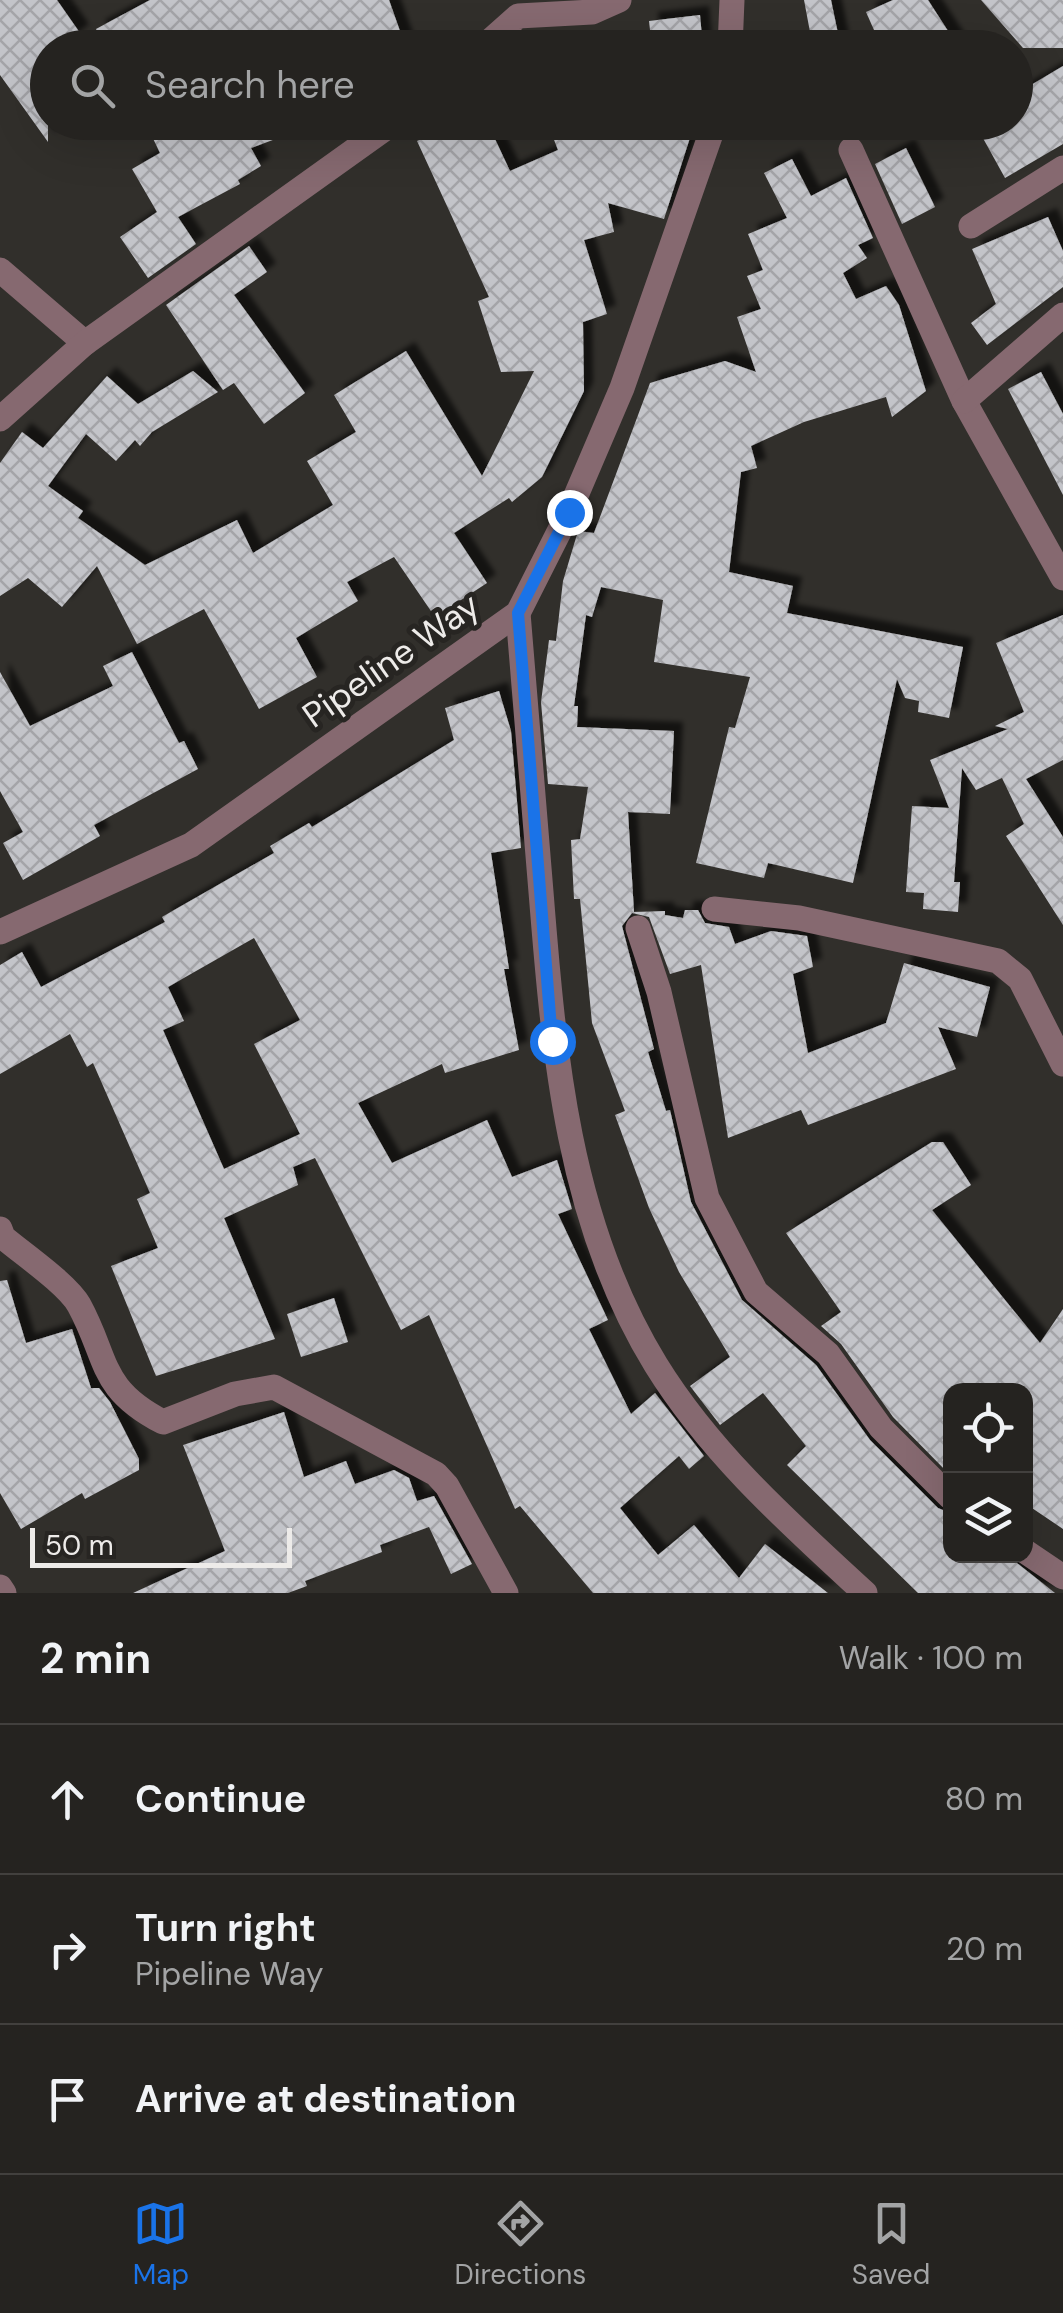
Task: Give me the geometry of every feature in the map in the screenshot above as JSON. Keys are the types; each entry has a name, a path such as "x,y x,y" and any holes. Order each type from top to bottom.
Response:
{"street":[{"path":"496,30 514,8 592,12 619,0"},
{"path":"731,30 732,0"},
{"path":"0,418 85,343 369,140"},
{"name":"Pipeline Way","path":"0,932 190,845 518,613 569,512 622,388 708,140"},
{"path":"852,150 964,401 1054,551 1063,578"},
{"path":"971,226 1063,168"},
{"path":"0,270 85,343"},
{"path":"964,401 1063,315"},
{"path":"518,613 552,1041 576,1174 610,1271 654,1363 697,1424 760,1496 865,1593"},
{"path":"714,909 800,918 998,960 1020,980 1063,1064"},
{"path":"638,928 659,992 707,1198 756,1292 828,1354 881,1428 943,1490"},
{"path":"0,1229 3,1237 78,1302 103,1369 134,1408 162,1422 235,1394 274,1388 436,1474 447,1486 506,1593"},
{"path":"1033,1557 1063,1577"}],"building":[{"path":"0,0 57,0 78,30 30,30 30,117 0,75"},
{"path":"150,0 389,0 400,30 97,30"},
{"path":"804,0 831,0 837,30 810,30"},
{"path":"893,0 928,0 947,30 874,30 866,12"},
{"path":"981,0 1063,0 1063,48 1033,48 1033,30 1007,30"},
{"path":"700,15 701,30 650,30 649,21"},
{"path":"1063,66 1063,144 1005,178 984,140 1033,140 1033,84"},
{"path":"154,140 273,140 251,148 261,166 238,180 240,184 178,217 196,244 148,278 120,237 157,212 132,169 160,153"},
{"path":"495,140 510,171 558,150 554,140 689,140 664,219 608,203 614,232 584,240 607,314 583,322 584,391 542,477 512,502 509,498 454,533 487,583 435,617 394,557 347,582 358,601 296,638 317,677 259,709 204,609 137,644 97,566 62,607 28,578 0,596 0,463 22,432 43,448 107,376 138,404 193,371 218,392 152,432 140,446 135,440 116,461 86,434 48,486 83,511 78,518 145,565 237,520 253,553 333,505 307,461 356,432 334,395 406,351 482,476 534,371 501,372 478,301 489,297 417,141"},
{"path":"906,148 935,207 902,224 875,164"},
{"path":"792,159 811,196 846,178 873,238 858,245 867,258 843,273 856,299 886,286 899,305 926,391 892,417 886,397 804,422 751,446 757,468 741,472 729,572 793,586 787,613 963,647 949,718 918,712 919,701 905,698 897,679 853,883 768,863 764,878 696,863 729,727 735,728 750,677 654,662 663,600 601,587 592,617 586,615 574,706 578,706 577,727 674,731 670,814 628,812 634,912 665,911 665,915 683,918 685,910 698,910 705,923 729,927 735,944 771,931 807,936 813,967 793,974 808,1053 886,1023 904,963 990,987 977,1037 938,1027 956,1069 808,1125 801,1110 728,1138 701,965 670,974 649,917 632,913 622,926 654,1049 648,1052 666,1111 670,1110 691,1202 742,1300 816,1365 870,1440 943,1510 943,1563 1017,1563 1055,1593 918,1593 787,1465 806,1446 763,1393 720,1425 690,1386 730,1357 679,1272 649,1208 615,1115 625,1111 592,1023 580,899 574,899 571,840 580,839 588,787 548,784 541,702 549,640 556,641 563,581 578,531 594,533 650,383 725,361 756,372 737,317 761,309 747,276 763,270 748,234 787,218 764,173"},
{"path":"1048,217 1063,251 1063,287 987,345 971,323 996,304 972,249"},
{"path":"249,246 267,272 234,295 305,393 264,424 234,383 223,390 166,305"},
{"path":"1041,372 1063,414 1063,495 1008,389"},
{"path":"1063,615 1063,760 1026,779 1063,837 1063,925 1006,836 1024,824 1002,778 976,790 962,768 954,882 960,882 958,912 923,909 924,893 906,892 912,806 949,808 930,760 1008,729 995,726 1024,712 996,643"},
{"path":"132,652 179,743 184,741 198,769 94,825 100,836 23,880 3,843 23,832 0,791 0,672 30,726 113,686 103,666"},
{"path":"499,691 511,731 521,848 491,853 509,969 504,969 519,1050 445,1073 442,1064 358,1103 392,1163 487,1120 512,1177 557,1160 572,1209 558,1214 608,1320 589,1329 631,1414 655,1393 704,1456 689,1469 679,1456 620,1508 658,1555 694,1525 739,1578 765,1544 828,1593 593,1593 520,1506 515,1509 429,1315 401,1330 315,1158 293,1167 298,1185 224,1218 275,1339 156,1376 111,1266 158,1248 137,1199 150,1193 93,1063 87,1067 70,1034 0,1074 0,965 22,952 41,987 165,922 162,917 274,853 270,846 309,823 312,827 454,740 445,708","holes":["254,938 300,1020 254,1044 300,1134 224,1169 163,1030 184,1021 168,987"]},
{"path":"932,1142 943,1142 971,1185 932,1210 1040,1343 1063,1309 1063,1529 1033,1509 1033,1383 943,1383 943,1468 893,1417 841,1344 821,1326 841,1312 786,1233"},
{"path":"7,1280 26,1343 72,1329 91,1388 99,1388 110,1402 139,1459 139,1470 85,1499 82,1493 21,1529 0,1493 0,1281"},
{"path":"334,1298 348,1342 301,1357 287,1314"},
{"path":"284,1412 304,1477 346,1461 355,1484 394,1470 409,1478 417,1501 434,1496 472,1564 451,1574 429,1527 380,1545 382,1552 305,1581 307,1586 288,1593 133,1593 225,1551 183,1445"}],"route":[{"path":"552,1041 518,613 569,512"}]}
